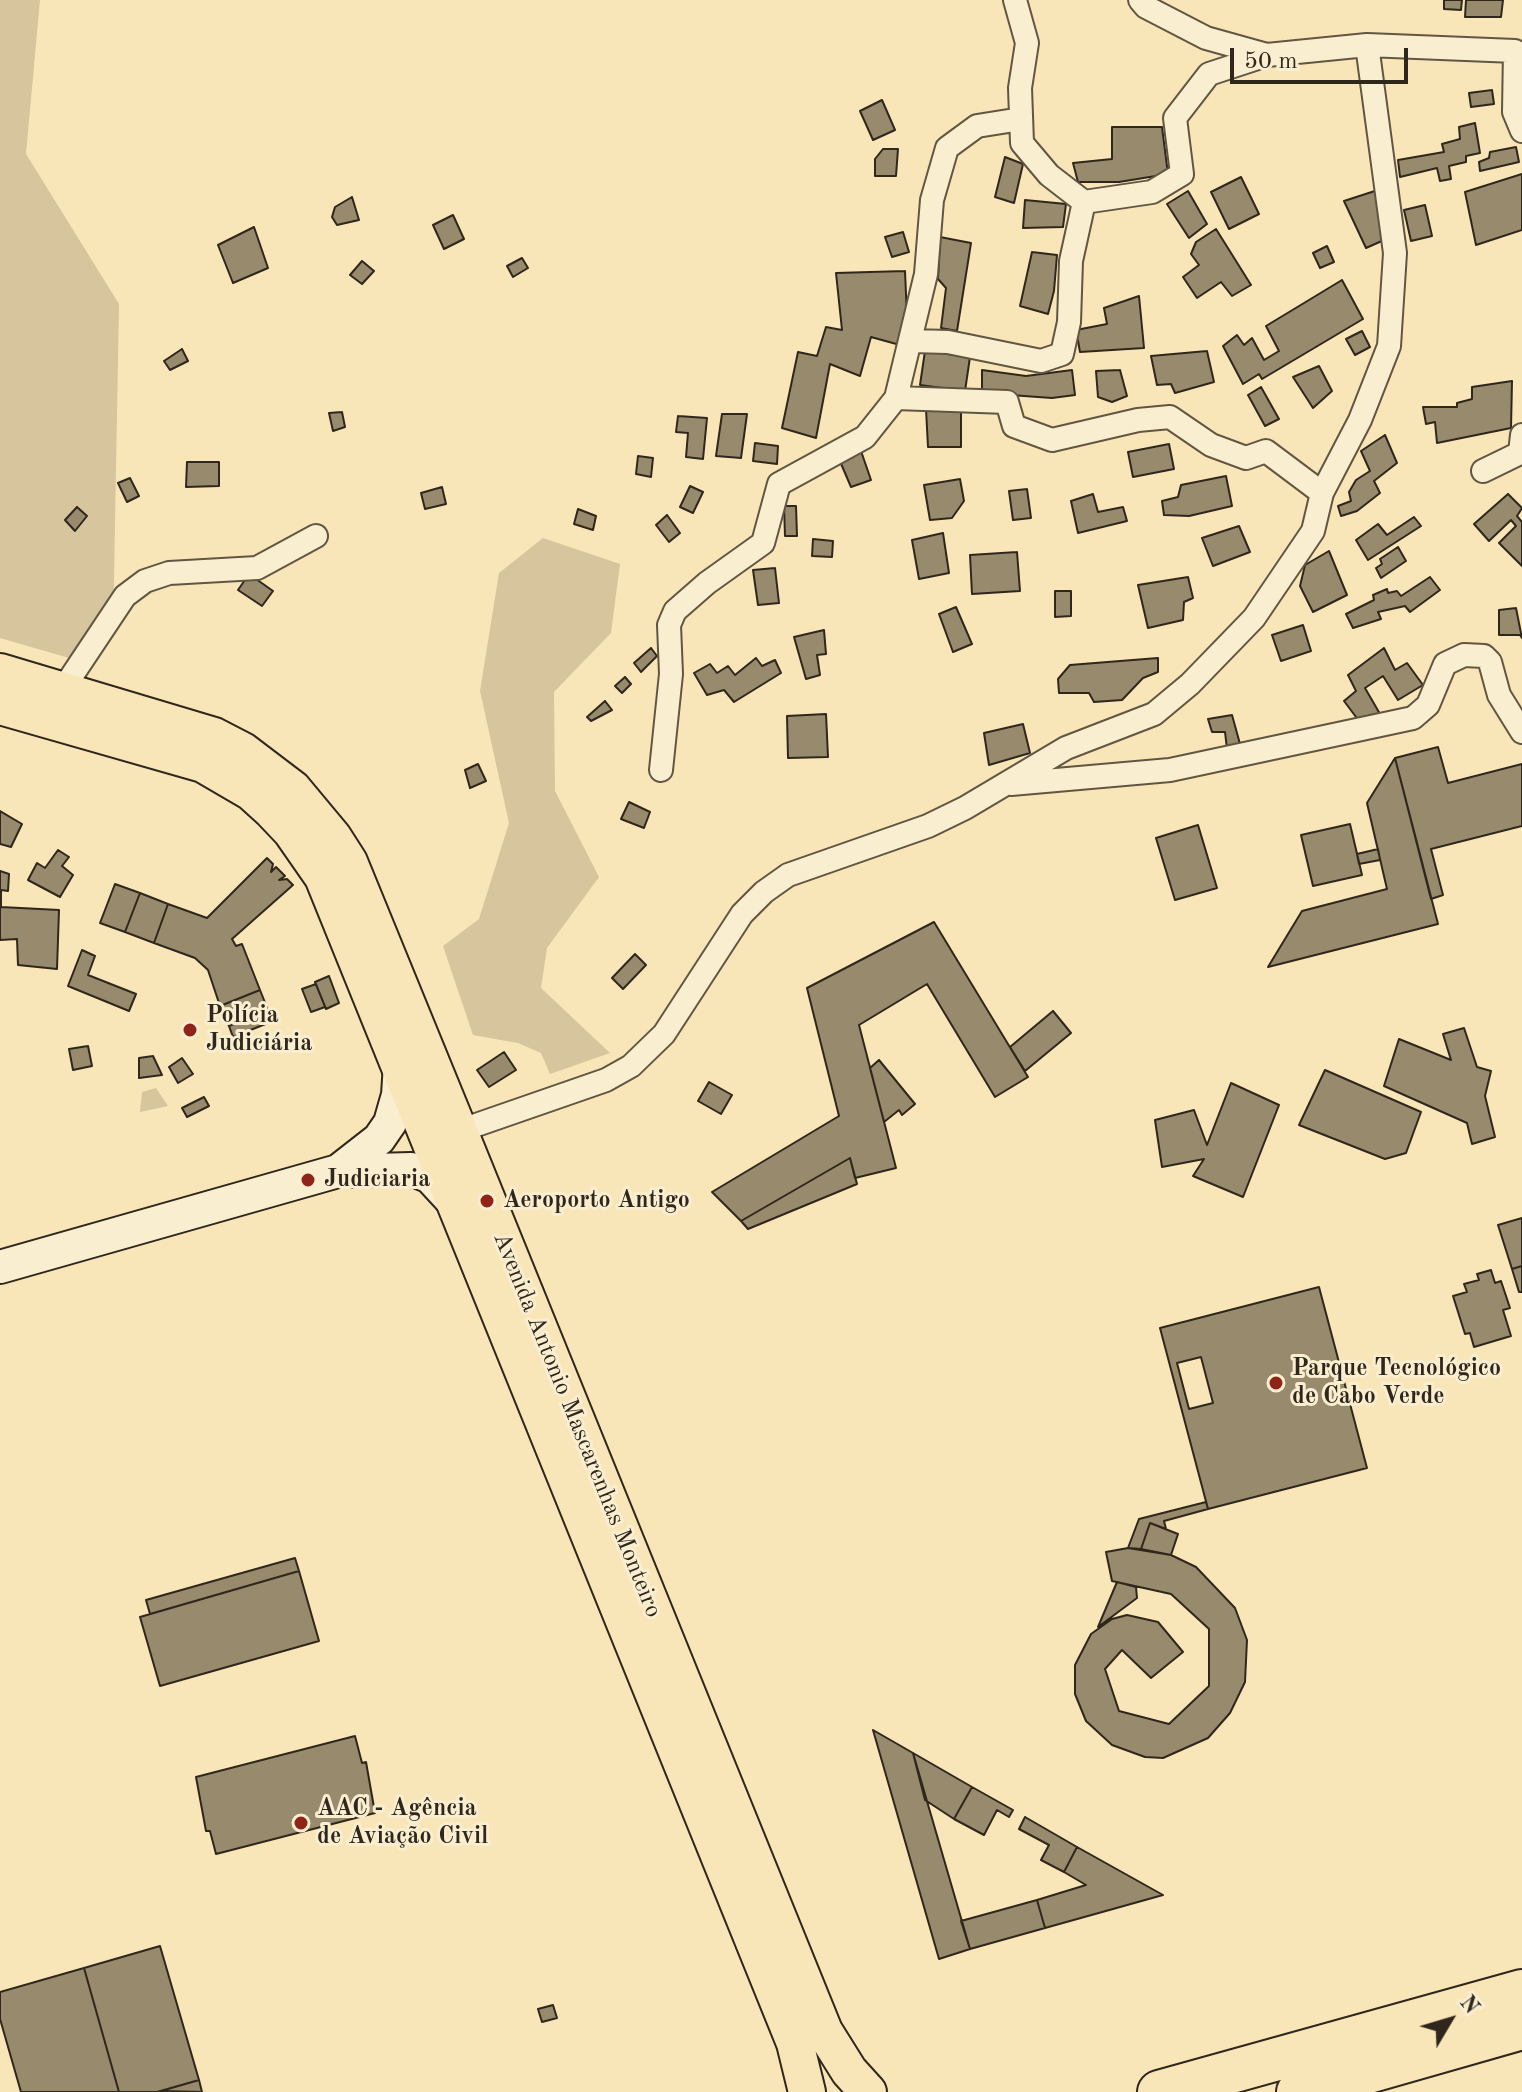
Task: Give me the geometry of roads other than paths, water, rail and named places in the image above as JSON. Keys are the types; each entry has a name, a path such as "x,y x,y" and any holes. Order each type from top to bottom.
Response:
{"highway":[{"path":"1159,2092 1522,1991"},
{"path":"1298,2092 1522,2028"}],"main road":[{"name":"Avenida Antonio Mascarenhas Monteiro","path":"0,672 214,736 268,768 314,812 349,862 824,2031 849,2071 868,2092"},
{"name":"Avenida Antonio Mascarenhas Monteiro","path":"0,706 203,764 251,792 272,811 308,853 323,877 795,2043 807,2092"},
{"path":"338,1171 379,1139 390,1123 398,1095 400,1064"},
{"path":"1,1262 338,1171 411,1169 430,1177 456,1205"}],"street":[{"path":"1015,0 1027,43 1020,88 1022,143 1049,175 1084,202 1152,192 1182,174 1175,118 1209,74 1267,55 1367,45 1519,50 1514,112 1522,131"},
{"path":"1140,0 1146,7 1206,38 1267,55"},
{"path":"459,1131 606,1080 631,1066 664,1034 742,914 788,875 928,826 1006,785 1066,748 1154,714 1190,684 1254,618 1313,531 1322,493 1360,420 1389,346 1395,253 1367,45"},
{"path":"661,770 671,674 669,625 675,611 763,543 779,484 865,437 896,398 926,274 932,200 947,148 977,126 1021,119"},
{"path":"912,341 948,342 1041,361 1062,354 1069,322 1071,261 1084,202"},
{"path":"896,398 1007,402 1014,426 1052,440 1138,420 1170,417 1211,445 1246,458 1266,451 1322,493"},
{"path":"1483,471 1520,453 1522,435"},
{"path":"63,689 125,596 145,581 169,573 257,568 316,536"},
{"path":"1006,785 1170,770 1413,718 1428,705 1445,664 1464,655 1484,656 1490,662 1499,695 1522,732"}],"place":[{"name":"Polícia Judiciária","path":"190,1030"},
{"name":"Judiciaria","path":"308,1180"},
{"name":"Aeroporto Antigo","path":"487,1201"},
{"name":"Parque Tecnológico de Cabo Verde","path":"1276,1383"},
{"name":"AAC - Agência de Aviação Civil","path":"301,1823"}]}
